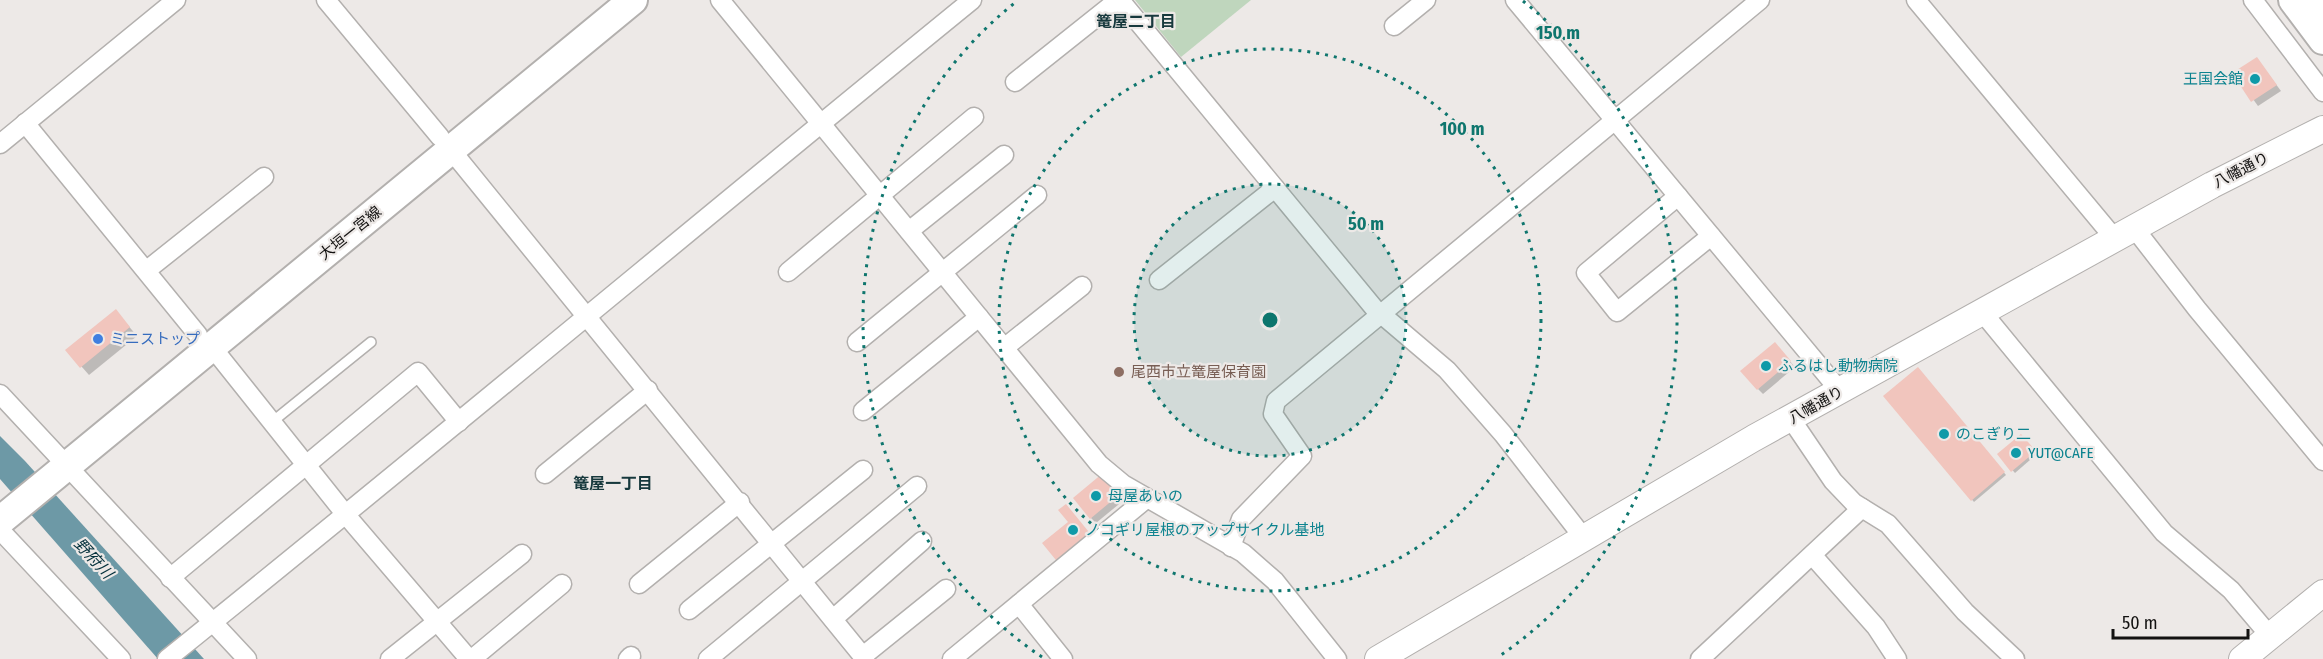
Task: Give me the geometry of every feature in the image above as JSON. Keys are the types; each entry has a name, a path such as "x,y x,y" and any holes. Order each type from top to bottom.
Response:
{"main road":[{"name":"大垣一宮線","path":"446,143 608,0"},
{"name":"大垣一宮線","path":"62,459 446,143 633,0"},
{"path":"2306,6 2323,40"},
{"path":"0,497 62,459"},
{"path":"0,521 62,459"}],"street":[{"path":"0,144 176,0"},
{"path":"326,0 740,502 864,658 946,589"},
{"path":"720,0 1099,464 1146,499 1243,553 1275,581 1337,659"},
{"path":"167,659 346,515 586,314 972,0"},
{"path":"1015,82 1119,0 1381,314 1447,370 1503,434 1582,537"},
{"path":"1394,26 1426,0"},
{"path":"1515,0 1840,391"},
{"path":"1231,547 1241,519 1302,456 1273,414 1276,401 1759,0"},
{"path":"1916,0 2125,234 2197,309 2323,461"},
{"path":"2258,5 2306,6"},
{"path":"2258,5 2323,92"},
{"path":"789,272 974,117"},
{"path":"25,123 346,515 471,659 562,584"},
{"name":"八幡通り","path":"1378,659 1582,537 1840,391 2212,185 2323,129"},
{"path":"909,231 1004,156"},
{"path":"147,270 264,177"},
{"path":"1159,279 1275,188"},
{"path":"856,342 1037,195"},
{"path":"1678,196 1586,273 1617,312 1711,236"},
{"path":"1004,348 1082,286"},
{"path":"1983,313 2164,533 2231,590 2270,636"},
{"path":"863,411 979,317"},
{"path":"170,578 418,372 459,422"},
{"path":"545,474 648,390"},
{"path":"0,394 247,659"},
{"path":"1791,419 1833,481 1854,503 1888,524 1965,612 2015,659"},
{"path":"689,610 863,470"},
{"path":"708,659 916,486"},
{"path":"952,659 1146,499"},
{"path":"639,584 740,502"},
{"path":"1700,659 1862,508"},
{"path":"0,530 121,659"},
{"path":"833,619 922,541"},
{"path":"390,659 522,554"},
{"path":"1813,556 1876,627 1897,659"},
{"path":"2242,659 2323,592"},
{"path":"1019,604 1063,659"}],"lane":[{"path":"272,423 371,342"}],"green space":[{"path":"1135,0 1251,0 1181,57"}],"water":[{"name":"野府川","path":"0,436 204,659 158,659 0,479"}],"building":[{"name":"王国会館","path":"2257,57 2277,85 2251,102 2232,73"},
{"name":"ミニストップ","path":"116,309 130,327 80,368 65,350"},
{"name":"ふるはし動物病院","path":"1775,342 1791,361 1757,390 1740,371"},
{"name":"のこぎり二","path":"1918,367 2005,472 1971,501 1883,396"},
{"name":"YUT@CAFE","path":"2021,434 2036,451 2011,472 1997,454"},
{"name":"母屋あいの","path":"1103,473 1120,494 1090,519 1073,498"},
{"name":"ノコギリ屋根のアップサイクル基地","path":"1066,504 1093,537 1060,565 1042,543 1068,522 1058,510"}],"place":[{"name":"王国会館","path":"2255,79"},
{"name":"ミニストップ","path":"98,339"},
{"name":"ふるはし動物病院","path":"1766,366"},
{"name":"尾西市立篭屋保育園","path":"1119,372"},
{"name":"のこぎり二","path":"1944,434"},
{"name":"YUT@CAFE","path":"2016,453"},
{"name":"母屋あいの","path":"1096,496"},
{"name":"ノコギリ屋根のアップサイクル基地","path":"1073,530"}],"district":[{"name":"篭屋二丁目","path":"1136,21"},
{"name":"篭屋一丁目","path":"613,483"}]}
